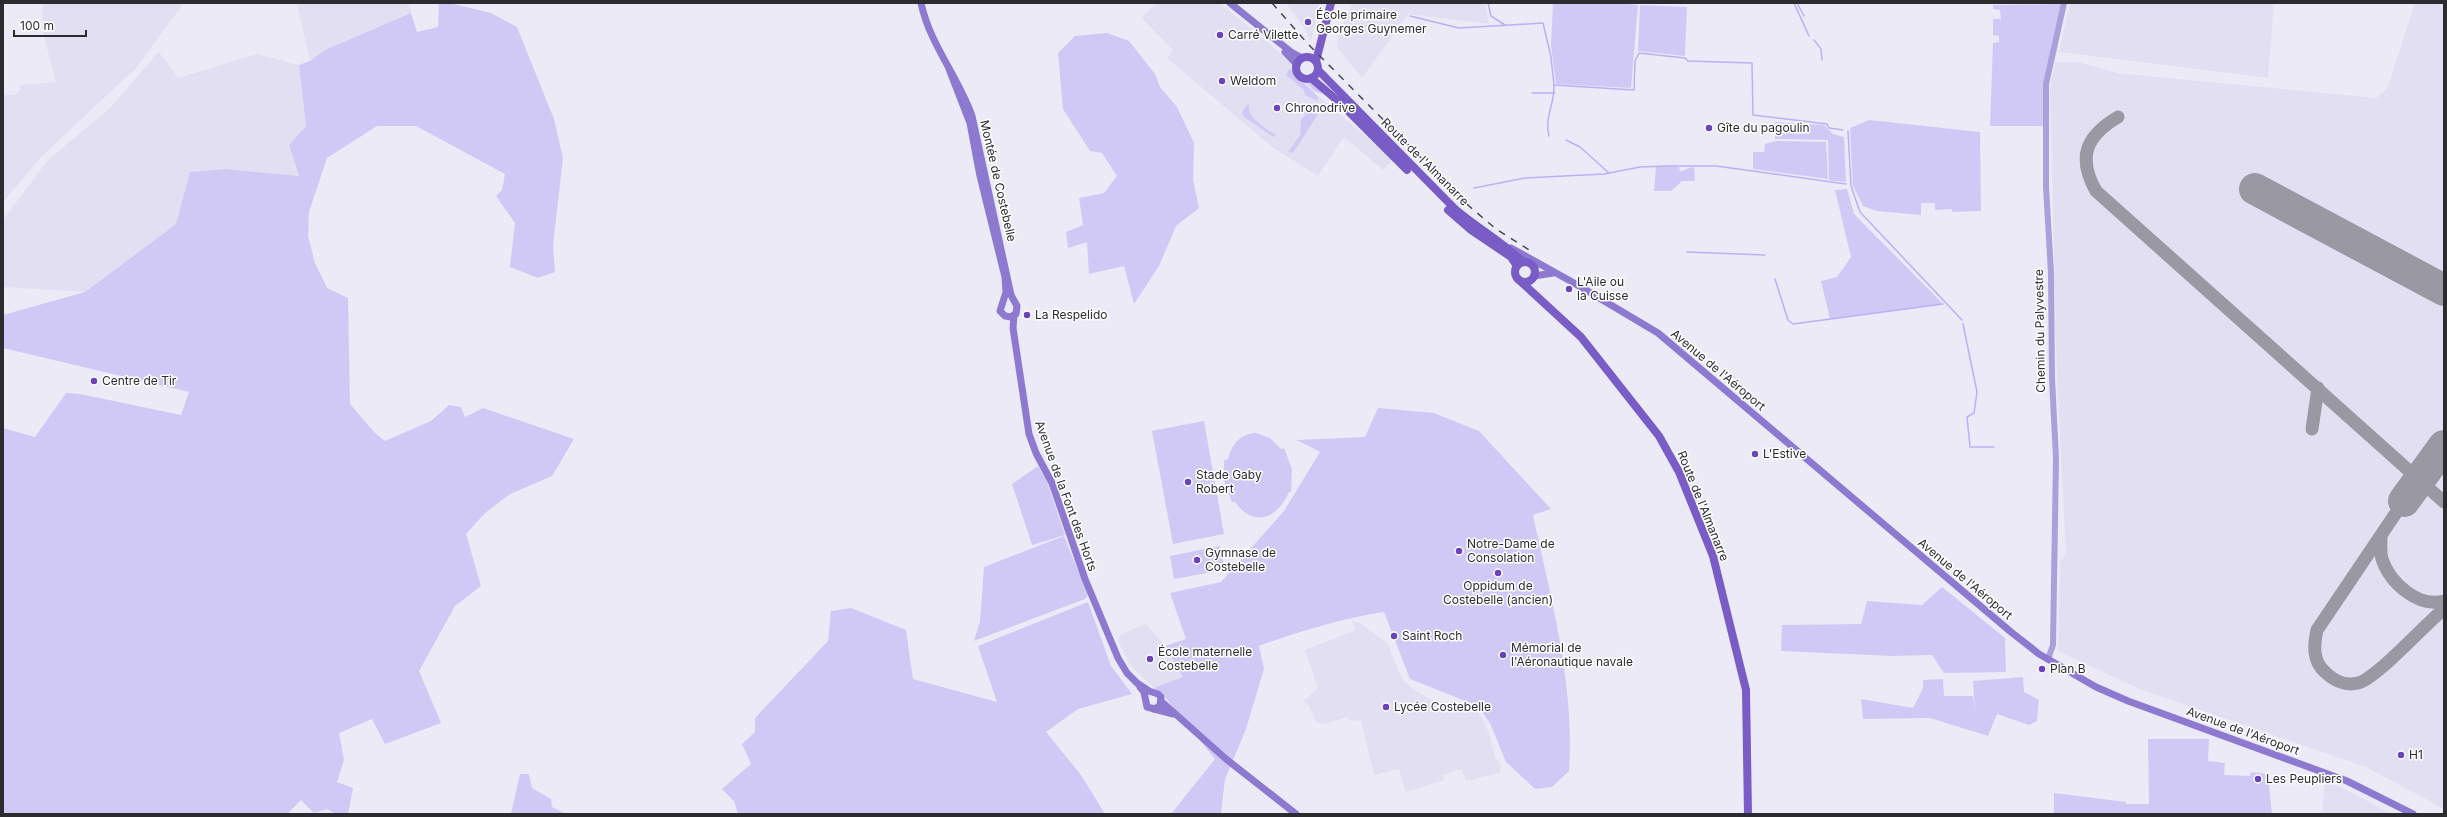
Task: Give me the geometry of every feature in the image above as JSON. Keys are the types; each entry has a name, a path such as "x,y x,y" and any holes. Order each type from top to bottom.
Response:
{"main road":[{"name":"Montée de Costebelle","path":"917,3 926,31 964,96 975,127 990,203 1014,302"},
{"name":"Montée de Costebelle","path":"921,3 936,46"},
{"path":"1230,3 1291,52 1316,61"},
{"path":"1297,65 1315,47 1326,3"},
{"path":"1238,10 1250,24 1285,52 1297,65 1300,75 1305,78 1311,78 1318,70 1316,61 1331,3"},
{"name":"Montée de Costebelle","path":"948,69 965,110 974,138 980,176 987,199 1006,285 1002,303"},
{"name":"Route de l'Almanarre","path":"1318,70 1455,209 1471,224 1496,240 1520,264"},
{"name":"Route de l'Almanarre","path":"1311,78 1338,101 1460,222 1507,253 1520,264"},
{"name":"Avenue de l'Aéroport","path":"1496,240 1556,273 1658,334 2011,632 2048,659 2080,679 2128,701 2347,781 2413,814"},
{"path":"1533,277 1533,266 1520,264 1516,274 1518,279 1524,281 1544,273 1556,273"},
{"name":"Avenue de l'Aéroport","path":"1533,266 1549,270"},
{"name":"Route de l'Almanarre","path":"1533,277 1533,288 1540,299"},
{"name":"Route de l'Almanarre","path":"1518,279 1574,329 1655,430 1674,460 1713,556 1746,690 1748,814"},
{"path":"1008,300 1014,302 1017,308 1014,315 1005,317 1000,310 1002,303 1008,300"},
{"name":"Avenue de la Font des Horts","path":"1014,315 1013,328 1027,423 1033,444 1052,483 1078,560 1116,654 1126,673 1137,683 1153,692"},
{"name":"Avenue de la Font des Horts","path":"1005,317 1013,328"},
{"name":"Avenue de la Font des Horts","path":"1137,683 1145,697"},
{"path":"1174,714 1154,710 1145,705 1145,697 1153,692 1160,695 1162,702 1174,714 1296,814"},
{"path":"1154,710 1159,707 1162,702"}],"street":[{"name":"Chemin du Palyvestre","path":"2048,659 2053,646 2056,458 2046,187 2046,84 2064,3"}],"shaded area":[{"path":"42,3 183,4 135,69 41,157 3,202 3,94 16,95 20,89 20,85 56,82 43,33"},
{"path":"297,3 409,3 411,13 325,50 310,61"},
{"path":"439,3 449,3 491,13 517,27 554,119 563,158 553,245 555,272 538,278 510,267 515,223 496,196 502,190 505,174 416,126 377,126 327,158 309,212 308,236 315,263 327,288 348,298 350,404 374,432 385,441 431,421 449,405 461,407 465,417 483,408 574,439 552,476 510,494 485,513 466,534 481,586 455,606 419,671 441,723 385,744 372,719 339,733 344,760 337,782 353,788 348,814 335,814 327,809 314,813 301,800 287,814 3,814 3,428 35,437 66,393 80,394 181,415 189,392 3,348 3,315 85,292 176,224 190,172 226,169 299,176 289,145 306,126 299,65 310,61 325,50 411,13 417,32 438,27"},
{"path":"1156,3 1220,3 1283,55 1316,94 1393,159 1383,170 1344,137 1318,176 1272,147 1167,58 1173,50 1142,18"},
{"name":"École primaire Georges Guynemer","path":"1286,3 1321,3 1310,43 1306,30"},
{"path":"1352,3 1485,3 1489,24 1408,14 1362,78 1337,47 1339,30 1349,13"},
{"path":"1616,3 1638,5 1631,88 1556,84 1551,45 1553,4"},
{"path":"2070,3 2274,3 2268,78 2059,52"},
{"path":"2415,3 2444,3 2444,809 2366,767 2142,690 2058,651 2060,562 2066,554 2057,379 2050,88 2055,62 2078,62 2116,73 2376,98 2387,89"},
{"path":"2061,4 2044,84 2045,126 1990,126 1993,43 1999,42 1999,36 1993,35 1993,19 2001,19 2000,10 1993,9 1993,5"},
{"path":"1640,5 1687,7 1685,56 1638,51"},
{"path":"1107,33 1129,41 1155,74 1160,87 1177,107 1194,143 1193,180 1199,208 1176,226 1159,266 1134,304 1124,266 1089,274 1087,242 1068,248 1066,232 1083,225 1079,198 1104,193 1117,176 1102,153 1090,151 1063,109 1058,53 1075,36"},
{"path":"159,52 178,78 257,54 299,65 306,126 289,145 299,176 226,169 190,172 176,224 85,292 3,287 3,220 48,160 109,109"},
{"path":"1290,69 1318,97 1318,101 1306,96 1303,89 1286,75 1288,72 1287,70"},
{"path":"1305,80 1311,80 1322,89 1322,94 1314,91"},
{"path":"1249,103 1249,108 1254,118 1262,126 1276,135 1273,137 1243,116 1242,112"},
{"path":"1313,106 1320,111 1293,153 1288,152 1300,135 1301,120 1306,114 1302,112"},
{"path":"1869,120 1980,132 1981,211 1952,212 1952,209 1935,210 1935,203 1921,203 1921,215 1877,211 1863,206 1853,186 1850,128"},
{"path":"1775,122 1824,125 1833,134 1844,137 1846,182 1829,180 1828,140 1775,139"},
{"path":"1776,141 1826,142 1828,179 1753,169 1753,152 1764,152 1765,144"},
{"path":"1656,167 1679,167 1680,171 1694,167 1695,181 1682,181 1671,191 1654,191"},
{"path":"1847,189 1854,214 1943,304 1830,319 1821,281 1837,277 1851,257 1835,190"},
{"path":"1378,408 1434,413 1479,431 1551,509 1533,515 1554,610 1565,674 1570,738 1569,771 1552,787 1535,789 1506,762 1490,723 1478,706 1410,679 1384,612 1320,626 1259,646 1264,669 1246,729 1225,779 1221,814 1171,814 1215,759 1164,696 1154,688 1183,677 1165,646 1186,639 1170,593 1221,582 1284,511 1320,452 1297,440 1365,437"},
{"name":"Stade Gaby Robert","path":"1204,421 1224,534 1173,544 1152,431"},
{"path":"1256,433 1270,438 1281,449 1284,448 1292,469 1291,492 1289,492 1278,509 1265,517 1250,515 1242,510 1235,502 1232,502 1224,481 1224,460 1228,459 1234,444 1245,435"},
{"path":"1038,466 1046,479 1065,535 1032,545 1012,484"},
{"path":"1064,536 1088,595 1085,599 974,641 980,621 984,567"},
{"name":"Gymnase de Costebelle","path":"1220,546 1224,565 1217,566 1218,571 1174,579 1170,556"},
{"path":"1942,587 2005,638 2006,672 1944,673 1932,655 1892,656 1781,651 1782,625 1861,624 1867,601 1922,605"},
{"path":"1088,602 1111,666 1132,694 1078,709 1046,732 1081,775 1105,814 738,814 734,801 722,789 751,764 742,744 755,732 755,718 828,641 831,611 851,608 906,630 913,679 997,702 978,646"},
{"name":"Lycée Costebelle","path":"1352,621 1360,623 1387,643 1402,679 1414,690 1432,700 1475,709 1482,718 1490,736 1495,757 1501,765 1500,773 1466,781 1462,769 1443,775 1444,780 1406,792 1399,769 1374,775 1361,721 1349,720 1348,717 1322,724 1316,721 1308,704 1306,705 1304,701 1318,688 1305,650 1356,630"},
{"name":"École maternelle Costebelle","path":"1146,624 1165,646 1183,677 1154,688 1130,665 1118,641 1121,634"},
{"path":"2023,677 2024,692 2039,700 2037,721 2029,725 1997,714 1988,736 1930,718 1863,719 1861,699 1913,708 1923,688 1923,680 1943,679 1944,696 1973,696 1975,713 1973,681"},
{"path":"2148,739 2209,739 2208,761 2225,763 2224,775 2250,776 2251,772 2268,774 2272,814 2054,814 2054,793 2126,802 2126,804 2149,804"},
{"path":"520,774 529,774 532,788 551,799 552,807 566,814 511,814"},
{"path":"2325,781 2342,788 2392,814 2322,814"}],"waterway":[{"path":"1488,3 1491,16 1505,25"},
{"path":"1794,3 1809,36"},
{"path":"1797,3 1804,16"},
{"path":"1410,16 1459,28 1543,23 1551,57 1554,85 1634,90 1635,61 1639,53 1685,58 1688,61 1752,63 1753,115 1827,124 1829,128 1843,130"},
{"path":"1814,40 1821,49 1822,60"},
{"path":"1549,136 1548,123 1554,85"},
{"path":"1532,93 1555,93"},
{"path":"1848,131 1851,186 1860,212 1962,320"},
{"path":"1566,140 1580,147 1609,173"},
{"path":"1474,188 1525,178 1604,174 1640,167 1668,166 1716,166 1846,184"},
{"path":"1687,252 1765,255"},
{"path":"1775,279 1788,320 1793,324 1943,304"},
{"path":"1963,324 1977,392 1974,413 1967,417 1970,447 1994,447"}],"taxiway":[{"path":"2118,117 2098,132 2088,148 2086,158 2087,168 2090,179 2096,191 2444,502"},
{"path":"2312,429 2318,388"},
{"path":"2404,501 2317,630 2315,652 2318,663 2321,668 2332,678 2349,684 2358,683 2366,679 2388,662 2444,609"},
{"path":"2381,537 2382,559 2391,577 2398,585 2406,592 2424,601 2444,601"}],"runway":[{"path":"2255,189 2444,290"},
{"path":"2404,501 2444,446"}],"railway":[{"path":"1272,3 1307,43 1469,206 1496,229 1534,253"}],"place":[{"name":"École primaire Georges Guynemer","path":"1308,22"},
{"name":"Carré Vilette","path":"1220,35"},
{"name":"Weldom","path":"1222,81"},
{"name":"Chronodrive","path":"1277,108"},
{"name":"Gîte du pagoulin","path":"1709,128"},
{"name":"L'Aile ou la Cuisse","path":"1569,289"},
{"name":"La Respelido","path":"1027,315"},
{"name":"Centre de Tir","path":"94,381"},
{"name":"L'Estive","path":"1755,454"},
{"name":"Stade Gaby Robert","path":"1188,482"},
{"name":"Notre-Dame de Consolation","path":"1459,551"},
{"name":"Gymnase de Costebelle","path":"1197,560"},
{"name":"Oppidum de Costebelle (ancien)","path":"1498,573"},
{"name":"Saint Roch","path":"1394,636"},
{"name":"Mémorial de l'Aéronautique navale","path":"1503,655"},
{"name":"École maternelle Costebelle","path":"1150,659"},
{"name":"Plan B","path":"2042,669"},
{"name":"Lycée Costebelle","path":"1386,707"},
{"name":"H1","path":"2401,755"},
{"name":"Les Peupliers","path":"2258,779"}]}
